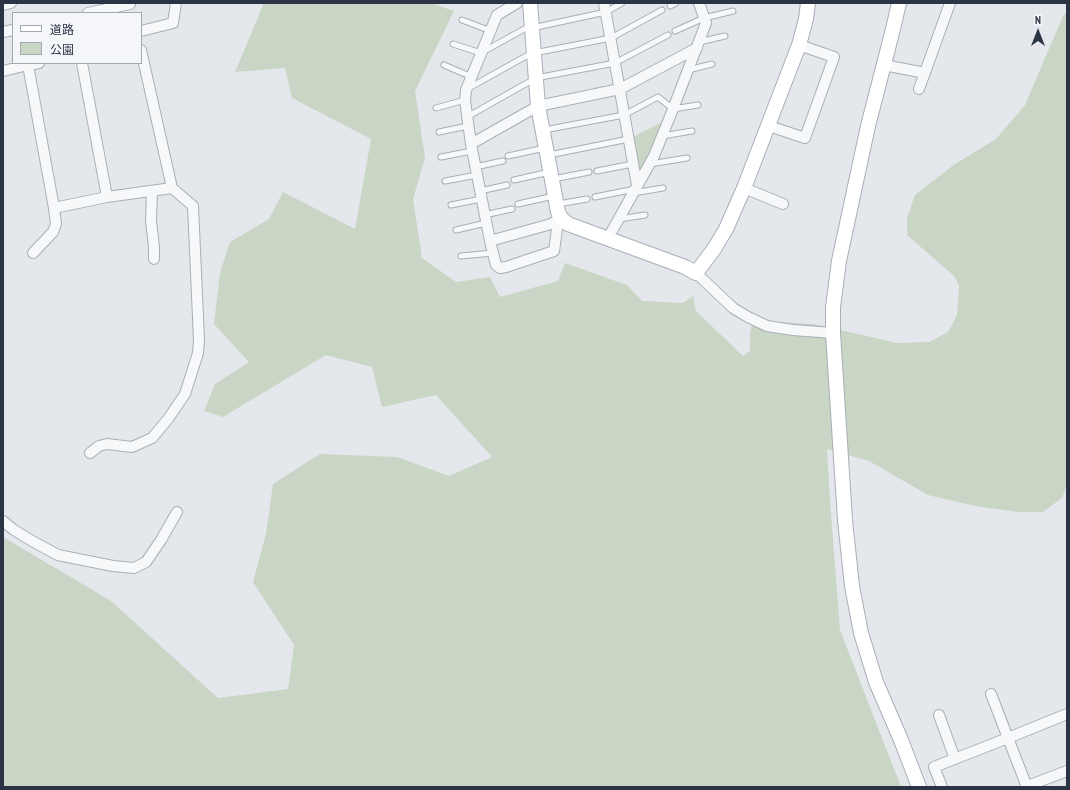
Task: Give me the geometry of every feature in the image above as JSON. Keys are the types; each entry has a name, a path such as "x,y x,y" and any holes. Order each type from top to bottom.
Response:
{"street":[{"path":"3,5 11,3"},
{"path":"142,31 173,23 176,3"},
{"path":"517,3 497,16 481,53 466,95 471,147 485,219 496,265 500,268 554,251 557,229 561,218"},
{"path":"530,3 538,106 556,200 561,218 568,224 608,238 696,273 733,308 767,326 793,330 833,333"},
{"path":"608,238 654,156 673,109 706,23 700,3"},
{"path":"696,273 714,249 726,229 744,188 799,45 806,19 808,3"},
{"path":"899,3 868,126 839,261 833,307 833,333 844,520 852,586 861,633 876,682 919,787"},
{"path":"919,89 950,3"},
{"path":"95,12 131,7"},
{"path":"605,8 629,139 635,189"},
{"path":"471,147 538,106 620,88 698,45"},
{"path":"769,126 805,138 834,57 799,45"},
{"path":"90,453 99,446 108,444 132,447 152,438 168,419 185,394 198,353 199,340 193,206 172,188 142,54"},
{"path":"3,72 34,64"},
{"path":"82,64 107,197"},
{"path":"28,65 56,224 53,232 33,253"},
{"path":"884,65 925,73"},
{"path":"54,208 107,197 172,188"},
{"path":"744,188 783,204"},
{"path":"152,191 151,221 154,259"},
{"path":"490,241 550,224 561,218"},
{"path":"3,521 14,530 58,555 113,566 134,568 146,562 162,540 177,512"},
{"path":"991,694 1026,787 1067,771"},
{"path":"942,787 934,767 1067,714"},
{"path":"939,715 955,759"}],"lane":[{"path":"453,44 481,53 526,28 532,28 622,3"},
{"path":"670,6 676,3"},
{"path":"436,108 466,95 528,55 610,38 662,10"},
{"path":"675,31 704,18 733,11"},
{"path":"462,20 491,31"},
{"path":"439,132 468,122 536,78 615,63 668,35"},
{"path":"698,45 725,36"},
{"path":"688,70 712,64"},
{"path":"444,65 472,77"},
{"path":"543,131 624,115 658,97 673,109 698,105"},
{"path":"662,136 692,131"},
{"path":"508,156 547,152 629,139"},
{"path":"441,156 471,147"},
{"path":"649,164 687,158"},
{"path":"445,181 503,161"},
{"path":"598,171 633,164"},
{"path":"514,180 589,172"},
{"path":"451,206 507,185"},
{"path":"595,197 635,189 663,188"},
{"path":"518,204 556,200 587,199"},
{"path":"456,230 512,209"},
{"path":"618,219 645,215"},
{"path":"461,256 493,253"}],"green space":[{"path":"264,3 431,3 454,11 415,91 425,158 413,199 422,258 456,282 490,277 500,297 558,281 565,263 627,285 642,301 683,303 693,296 696,311 743,356 750,351 750,333 752,325 760,321 814,324 897,343 929,342 948,332 957,315 959,286 954,276 907,235 907,218 915,195 955,164 996,139 1025,105 1063,16 1067,11 1067,485 1062,498 1043,512 1018,512 975,506 928,495 869,461 827,449 840,630 901,787 3,787 3,537 111,601 218,698 288,689 294,645 253,582 266,534 273,484 320,454 397,457 449,476 492,457 436,395 382,407 372,367 326,355 223,417 204,411 215,384 249,362 214,324 220,273 230,242 269,219 283,192 355,229 371,139 292,98 285,68 235,72"},
{"path":"664,121 642,172 637,173 631,138"}]}
